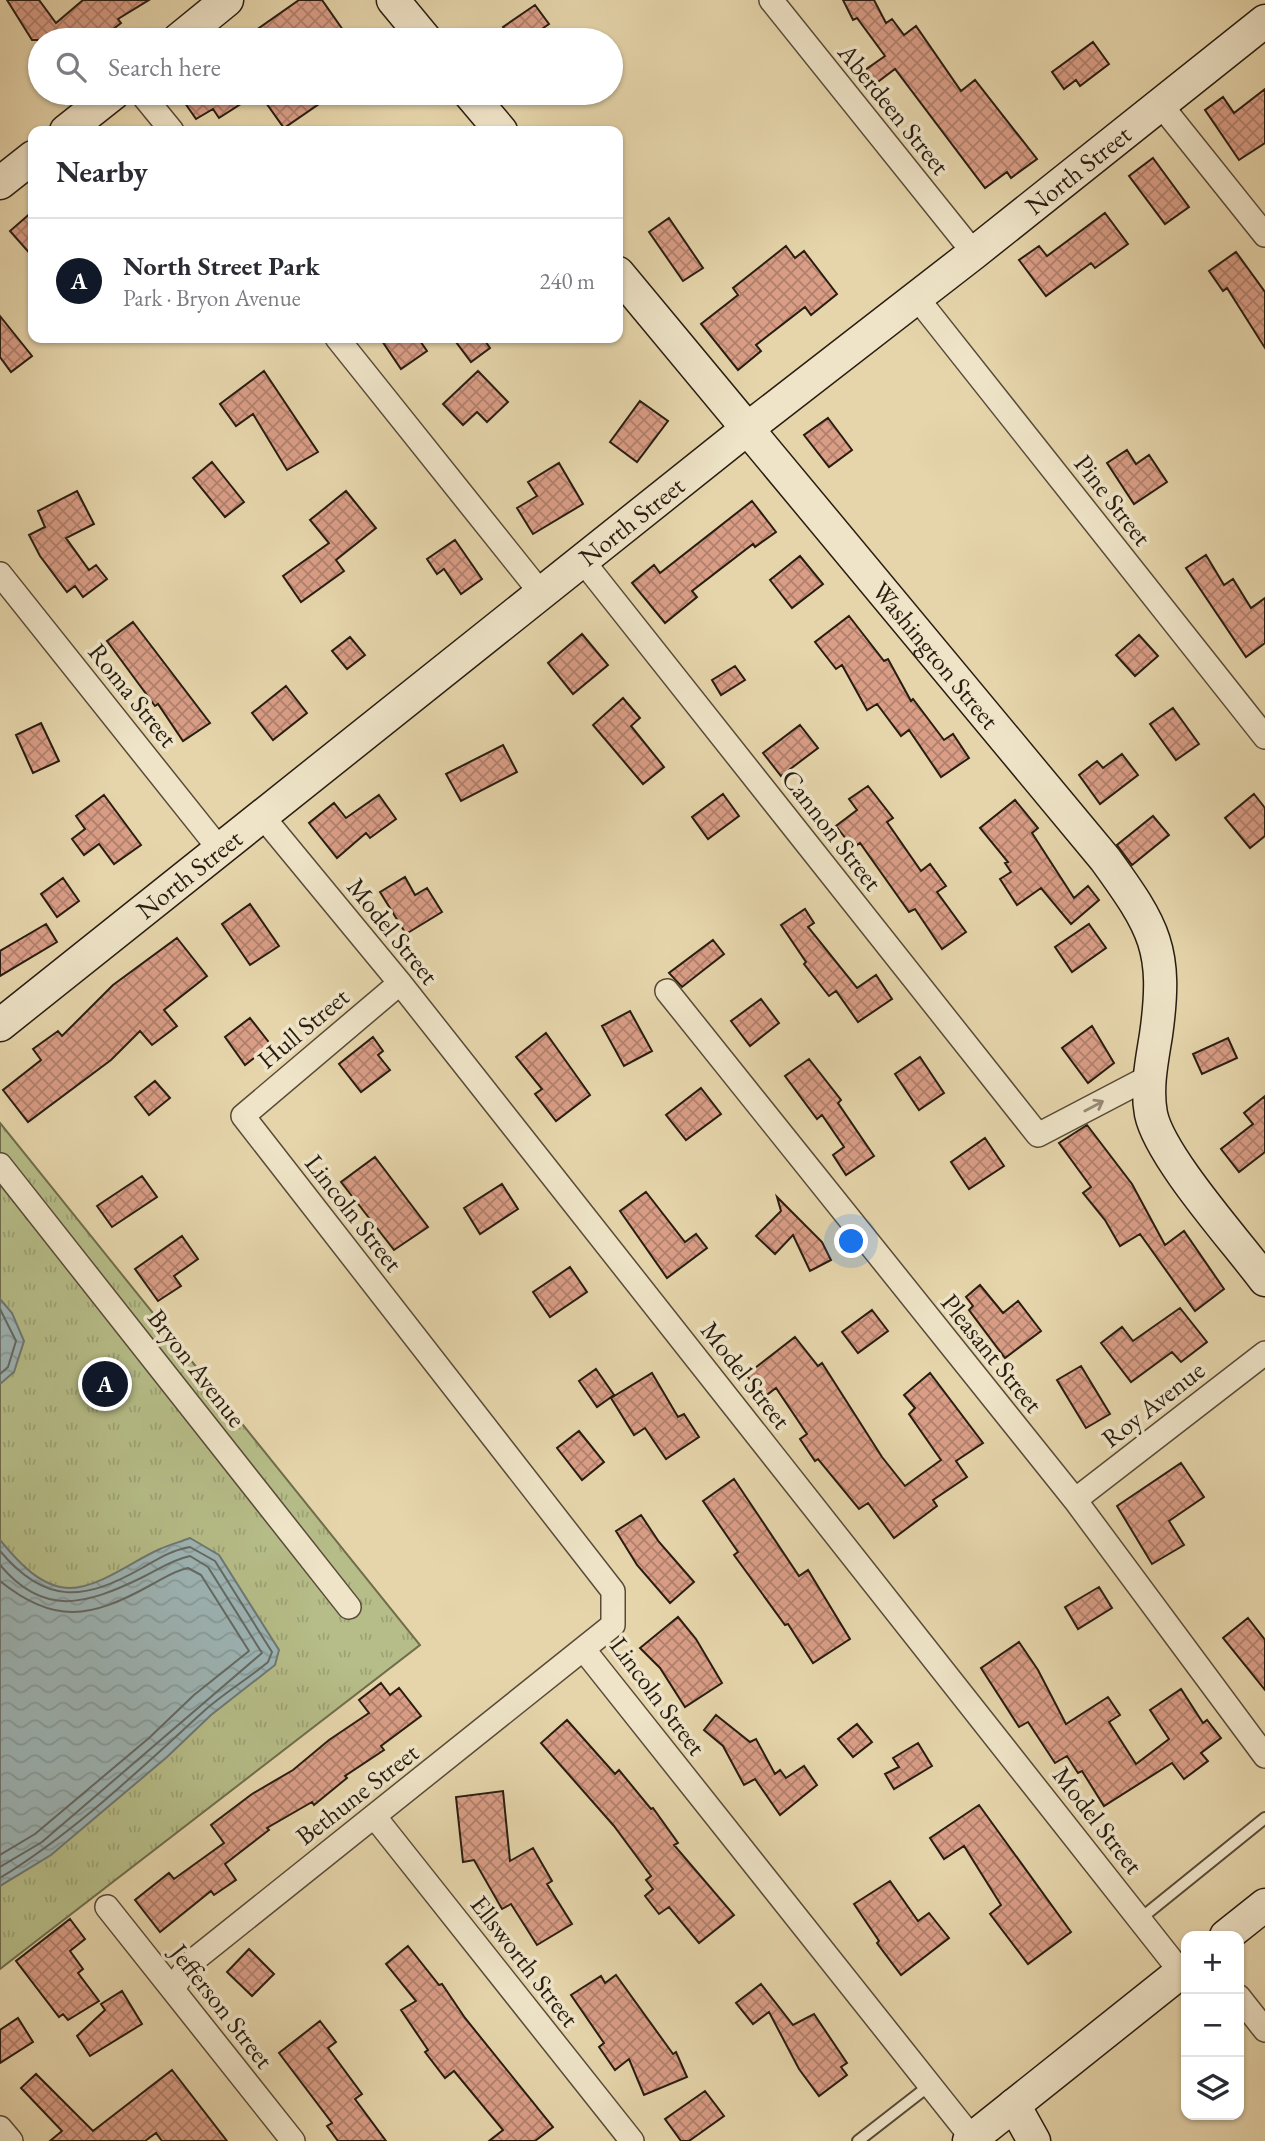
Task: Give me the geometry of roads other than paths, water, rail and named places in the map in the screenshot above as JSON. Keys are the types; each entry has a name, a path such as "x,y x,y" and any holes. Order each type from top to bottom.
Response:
{"street":[{"path":"193,28 227,0"},
{"path":"393,0 416,28"},
{"name":"Aberdeen Street","path":"771,0 974,253"},
{"name":"North Street","path":"0,1025 1265,20"},
{"path":"1160,104 1265,235"},
{"path":"71,126 99,105"},
{"path":"151,105 168,126"},
{"path":"479,105 497,126"},
{"path":"0,183 28,161"},
{"name":"Washington Street","path":"623,279 1105,859 1136,901 1157,945 1162,988 1149,1077 1151,1114 1162,1143 1265,1280"},
{"name":"Pine Street","path":"917,298 1265,737"},
{"path":"341,343 541,593"},
{"name":"Cannon Street","path":"582,561 1038,1135 1149,1077"},
{"name":"Roma Street","path":"0,574 221,851"},
{"name":"Model Street","path":"264,817 400,983 1140,1919 1181,1967"},
{"name":"Hull Street","path":"243,1116 400,983"},
{"name":"Pleasant Street","path":"667,991 1074,1500 1265,1756"},
{"name":"Lincoln Street","path":"243,1116 613,1591 613,1625 584,1650 971,2140"},
{"name":"Bryon Avenue","path":"0,1165 349,1607"},
{"name":"Roy Avenue","path":"1074,1500 1265,1353"},
{"name":"Bethune Street","path":"173,1989 190,1964 584,1650"},
{"name":"Ellsworth Street","path":"374,1816 632,2141"},
{"path":"1232,1931 1265,1905"},
{"name":"Jefferson Street","path":"107,1908 293,2141"},
{"path":"971,2140 1181,1972"},
{"path":"1244,2004 1265,2031"},
{"path":"1014,2105 1034,2141"},
{"path":"0,2128 11,2141"}],"lane":[{"path":"1140,1919 1265,1818"},
{"path":"858,2141 930,2085"}],"water":[{"path":"0,1299 12,1313 24,1341 14,1372 0,1384"},
{"path":"190,1538 219,1555 279,1650 275,1665 211,1715 167,1757 51,1855 0,1886 0,1540 30,1572 59,1587 70,1588 93,1583 160,1549"}],"place":[{"name":"North Street Park","path":"105,1384"}]}
